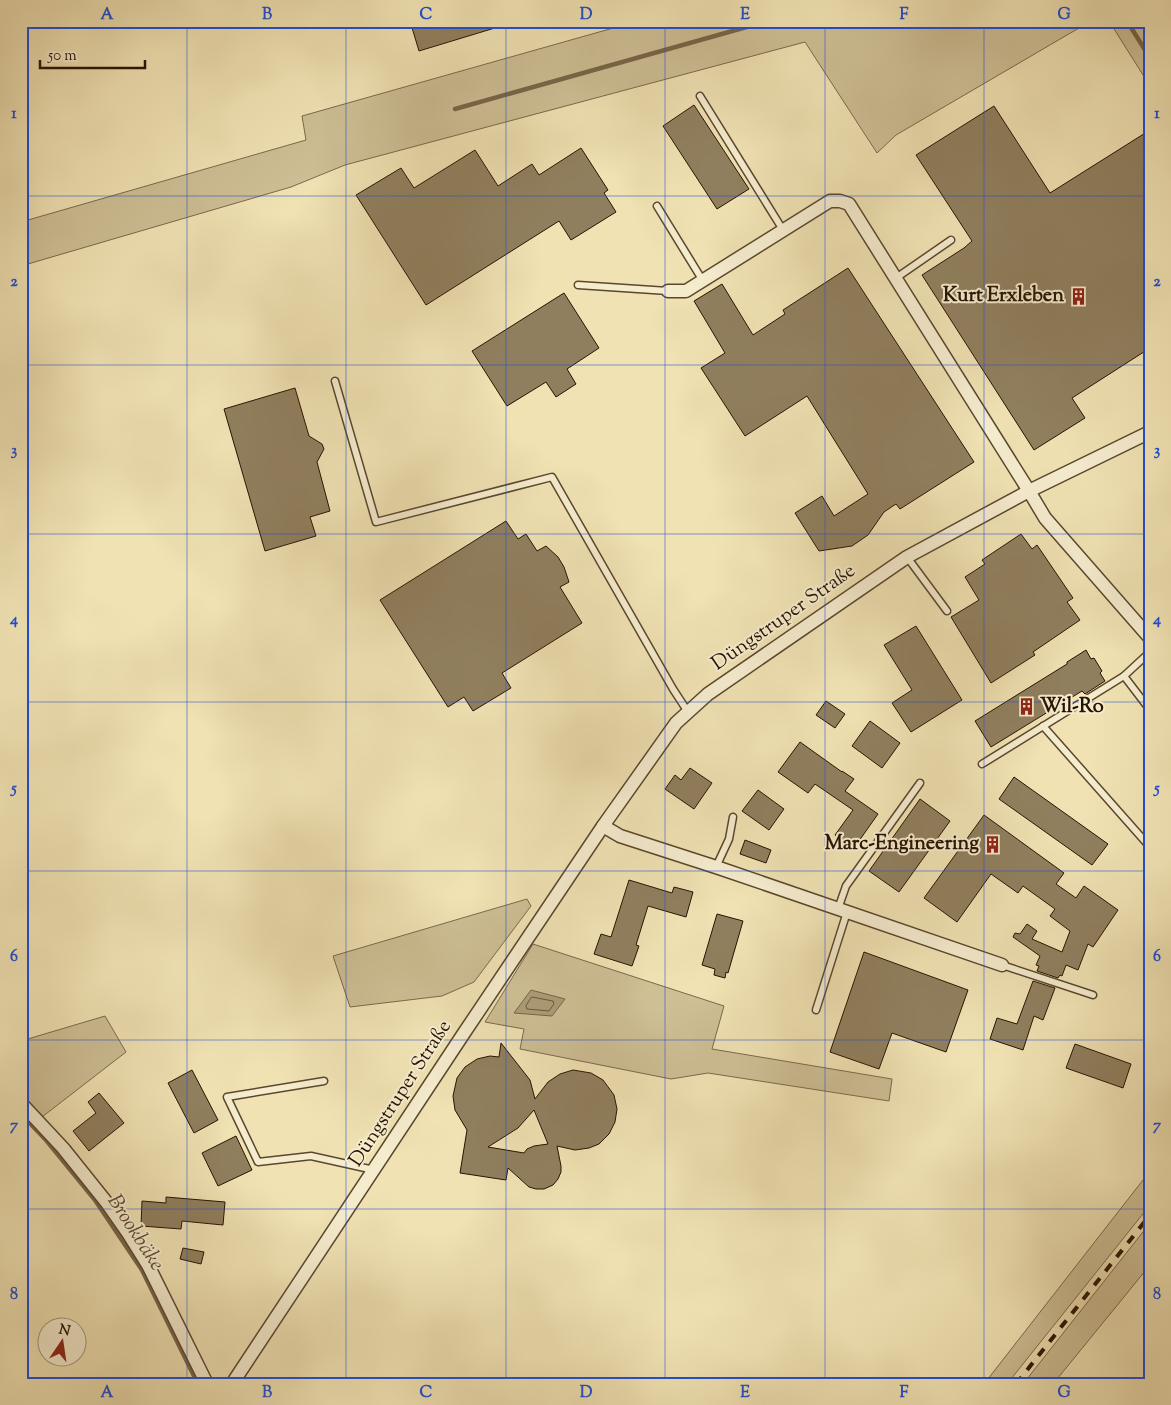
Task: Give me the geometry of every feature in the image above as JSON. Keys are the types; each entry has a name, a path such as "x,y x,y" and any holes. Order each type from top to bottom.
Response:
{"street":[{"path":"668,291 686,291 830,201 840,201 849,204 1045,518 1150,638"},
{"name":"Düngstruper Straße","path":"232,1384 469,1026 676,723 716,688 906,557 1029,491 1150,432"},
{"path":"604,826 620,836 1002,965"},
{"path":"21,1103 108,1203 128,1233 148,1265 207,1384"}],"lane":[{"path":"700,96 783,230"},
{"path":"657,206 704,281"},
{"path":"896,278 951,240"},
{"path":"578,285 668,291"},
{"path":"335,381 376,522 552,477 688,712"},
{"path":"906,557 947,611"},
{"path":"982,764 1124,676 1150,652"},
{"path":"1124,676 1150,710"},
{"path":"1043,726 1150,847"},
{"path":"816,1010 843,911 846,886 920,783"},
{"path":"716,867 729,839 733,817"},
{"path":"1002,965 1093,995"},
{"path":"324,1081 227,1097 258,1162 311,1156 374,1170"}],"shaded area":[{"path":"638,21 1091,21 896,135 877,153 805,42 345,165 291,187 21,266 21,222 306,140 302,116"},
{"path":"1109,21 1143,21 1150,32 1150,86"},
{"path":"527,899 531,906 474,982 442,996 350,1007 333,956"},
{"path":"533,944 724,1006 712,1049 892,1079 889,1101 708,1073 671,1079 520,1049 524,1029 485,1022"},
{"path":"105,1016 126,1052 42,1117 21,1096 21,1041"},
{"path":"1150,1171 1150,1205 1007,1384 984,1384"},
{"path":"1150,1223 1150,1265 1053,1384 1023,1384"}],"water":[{"path":"531,990 565,999 552,1016 514,1013"}],"building":[{"path":"410,21 507,21 508,24 419,51"},
{"path":"694,105 749,189 717,209 663,126"},
{"path":"994,106 1050,193 1150,130 1150,348 1072,398 1085,418 1034,450 922,275 972,241 916,155"},
{"path":"581,148 608,190 604,193 616,212 571,240 559,221 426,305 356,195 401,168 414,188 475,150 498,186 532,164 539,175"},
{"path":"848,268 974,462 900,509 896,504 884,512 868,535 852,546 819,551 795,513 822,496 834,516 868,494 807,396 745,436 701,368 725,353 694,301 722,284 753,335 785,314 783,310"},
{"path":"564,293 599,348 567,369 576,384 556,397 546,382 507,406 472,351"},
{"path":"295,388 309,436 322,444 324,449 317,462 330,511 310,517 316,536 265,551 224,409"},
{"path":"506,521 518,539 526,534 537,551 546,546 558,557 569,582 560,587 582,623 502,673 511,688 473,711 464,697 448,707 380,600"},
{"path":"1021,534 1032,549 1037,545 1073,598 1067,602 1080,620 1033,652 1035,655 991,683 951,617 979,600 965,577 985,564 982,560"},
{"path":"916,626 962,700 911,732 892,703 912,690 884,645"},
{"name":"Wil-Ro","path":"1086,650 1091,659 1094,658 1102,671 1100,673 1105,681 1085,694 1082,691 991,747 975,721 1067,664 1067,662"},
{"path":"826,701 845,714 835,728 816,715"},
{"path":"870,721 900,743 882,768 852,746"},
{"path":"800,742 854,779 845,791 878,814 854,848 835,835 853,810 815,784 808,793 778,772"},
{"path":"690,768 712,783 694,809 665,789 675,775 681,780"},
{"path":"1014,777 1108,844 1092,865 999,799"},
{"path":"758,790 784,809 769,830 742,811"},
{"path":"920,799 950,821 899,892 869,871"},
{"name":"Marc-Engineering","path":"984,815 1064,873 1056,884 1076,898 1084,886 1118,910 1093,947 1088,944 1078,970 1066,965 1062,976 1060,975 1058,978 1037,971 1039,966 1036,965 1040,956 1013,937 1015,933 1020,934 1027,924 1037,931 1032,939 1062,952 1070,931 1050,916 1055,909 1023,886 1018,893 991,874 957,922 924,898"},
{"path":"745,840 771,850 766,863 740,854"},
{"path":"629,880 672,893 674,887 693,892 686,917 648,906 636,945 639,946 632,966 594,954 601,934 611,937"},
{"path":"717,914 743,921 725,978 714,975 715,969 702,965"},
{"path":"864,952 968,990 946,1052 892,1033 879,1069 830,1052"},
{"path":"1033,981 1055,988 1043,1020 1034,1016 1023,1050 990,1039 997,1018 1017,1024"},
{"path":"501,1043 530,1080 535,1099 548,1082 560,1074 573,1070 591,1073 603,1080 614,1095 617,1109 615,1122 609,1134 599,1144 589,1148 575,1150 557,1146 561,1172 553,1185 544,1189 529,1187 508,1168 506,1180 460,1173 467,1130 455,1110 453,1096 457,1078 465,1067 477,1059 490,1056 499,1057","holes":["534,1110 548,1144 534,1146 527,1149 524,1153 488,1147 518,1128"]},
{"path":"1075,1044 1131,1064 1123,1088 1066,1068"},
{"path":"192,1070 218,1120 194,1133 168,1083"},
{"path":"99,1093 124,1123 89,1151 73,1131 96,1113 88,1102"},
{"path":"236,1136 252,1170 218,1186 202,1153"},
{"path":"166,1197 225,1202 223,1225 182,1221 181,1229 141,1226 142,1201 166,1203"},
{"path":"183,1248 204,1252 201,1264 180,1259"}],"waterway":[{"path":"455,109 768,21"},
{"path":"1127,21 1150,58"},
{"name":"Brookbäke","path":"21,1114 46,1140 95,1200 142,1270 198,1384"}],"railway":[{"path":"1016,1384 1150,1215"}],"place":[{"name":"Kurt Erxleben","path":"1078,296"},
{"name":"Wil-Ro","path":"1026,707"},
{"name":"Marc-Engineering","path":"993,844"}]}
